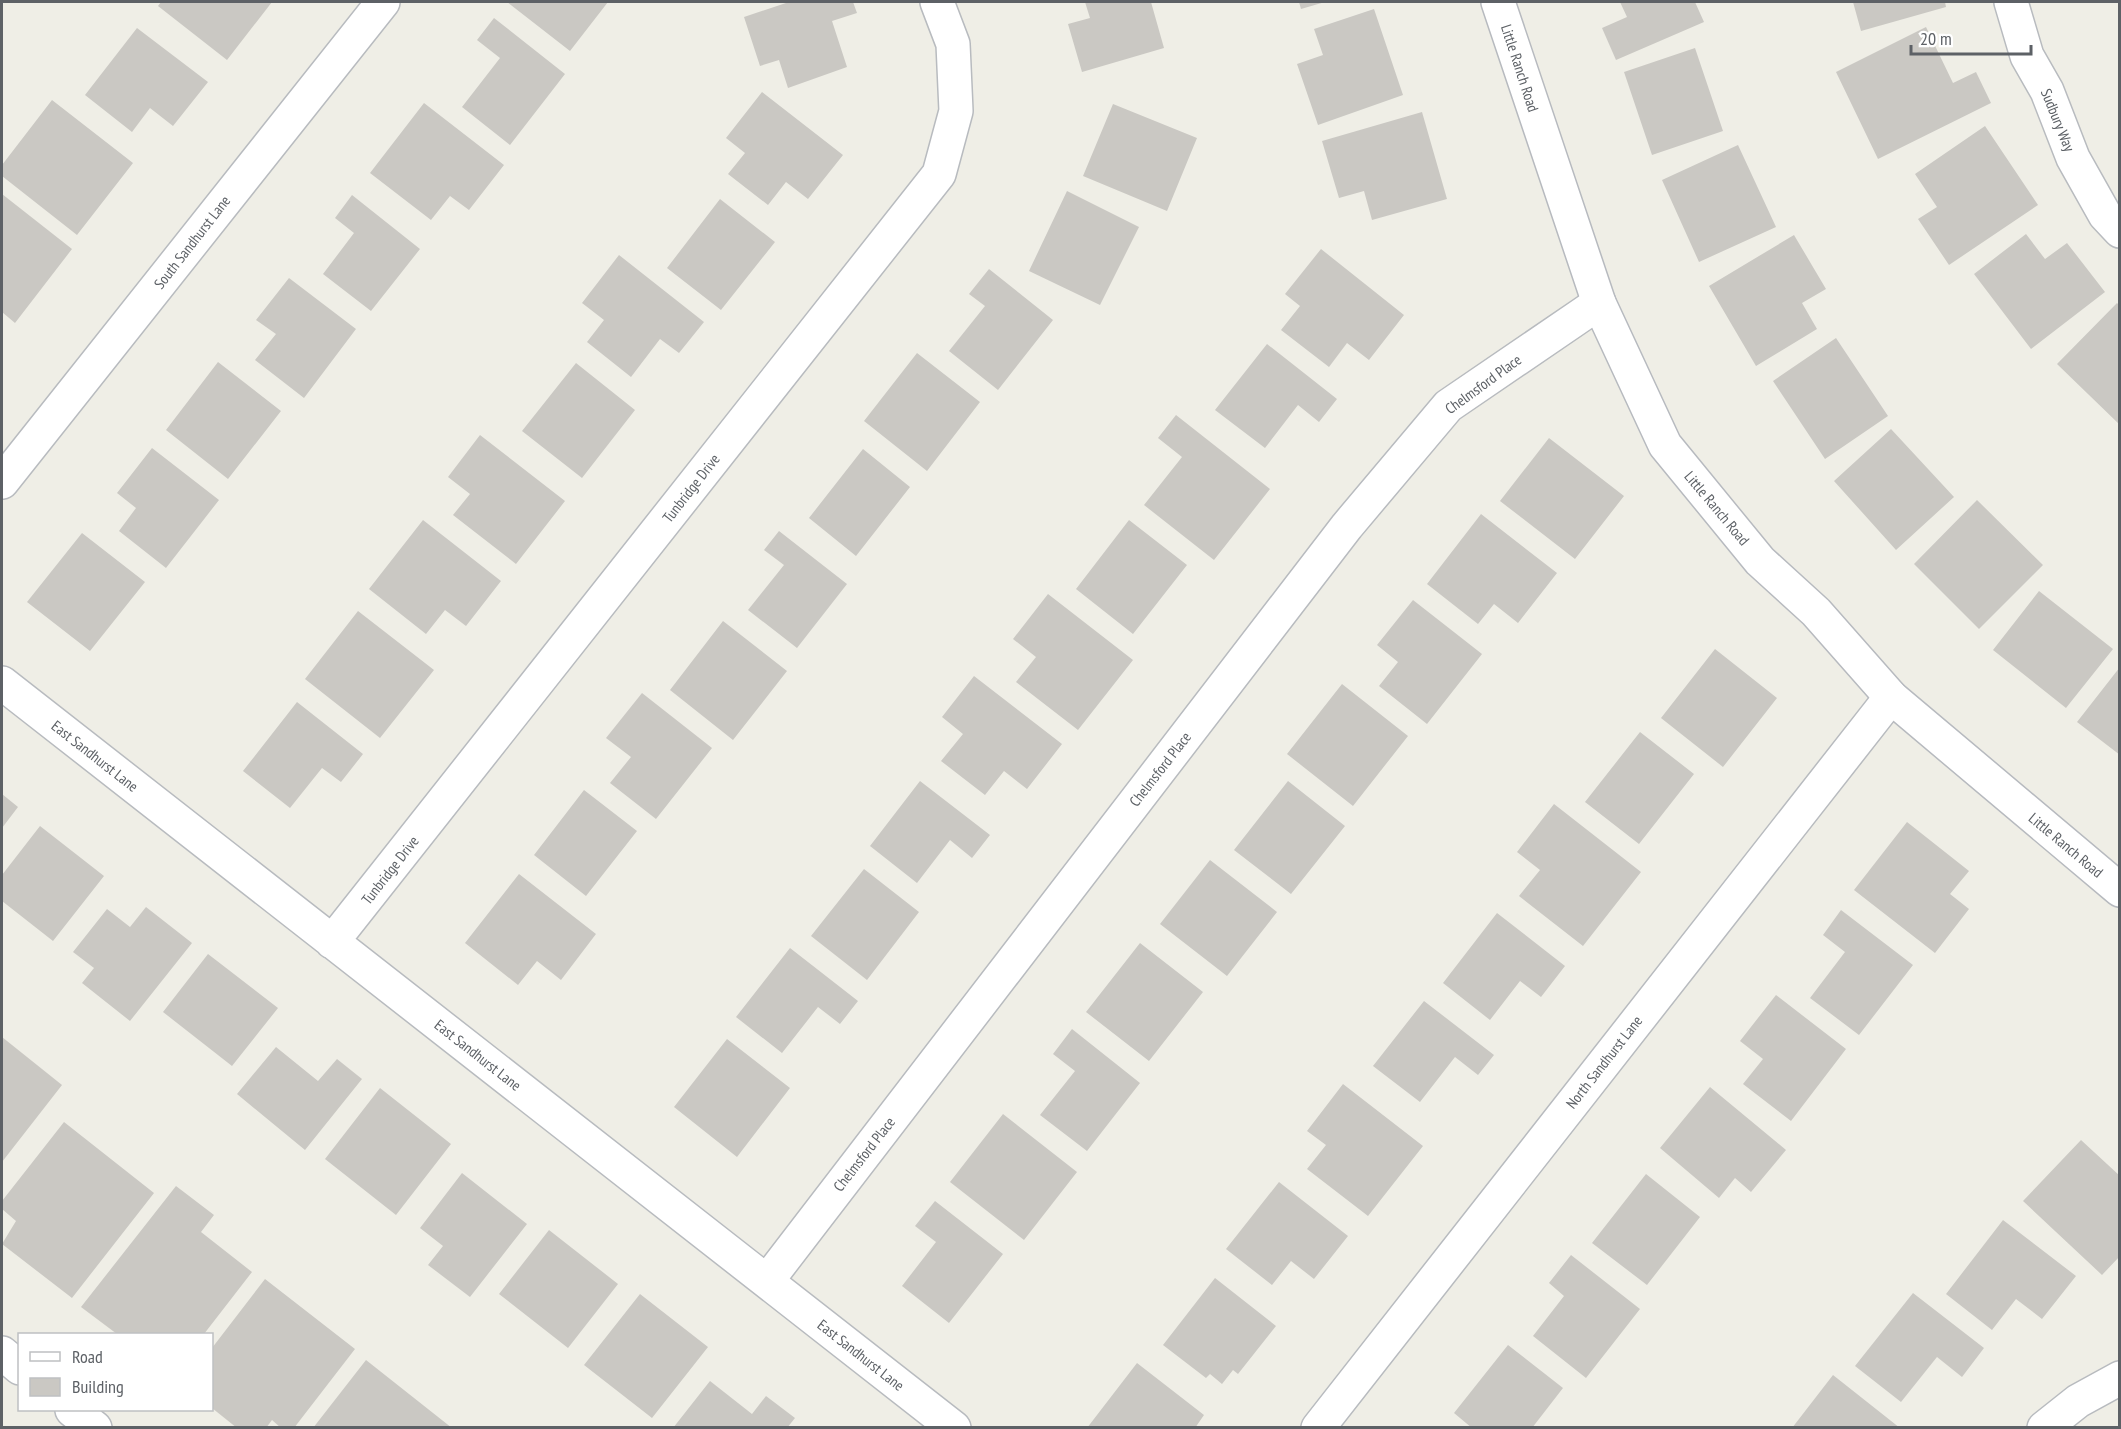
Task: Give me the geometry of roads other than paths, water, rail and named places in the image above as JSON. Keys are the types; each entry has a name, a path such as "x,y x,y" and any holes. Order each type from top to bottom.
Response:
{"street":[{"name":"South Sandhurst Lane","path":"2,482 383,2"},
{"name":"Tunbridge Drive","path":"332,942 939,174 956,111 953,44 938,2"},
{"name":"Little Ranch Road","path":"1498,2 1599,303 1665,445 1761,561 1816,612 1891,697 2120,890"},
{"name":"Sudbury Way","path":"2011,2 2028,56 2048,91 2073,158 2105,215 2120,231"},
{"name":"Chelmsford Place","path":"767,1281 1347,526 1441,414 1448,406 1599,303"},
{"name":"East Sandhurst Lane","path":"2,683 954,1428"},
{"name":"North Sandhurst Lane","path":"1318,1428 1891,697"},
{"path":"2,1353 18,1366"},
{"path":"2044,1428 2078,1401 2120,1378"},
{"path":"73,1411 95,1428"}]}
